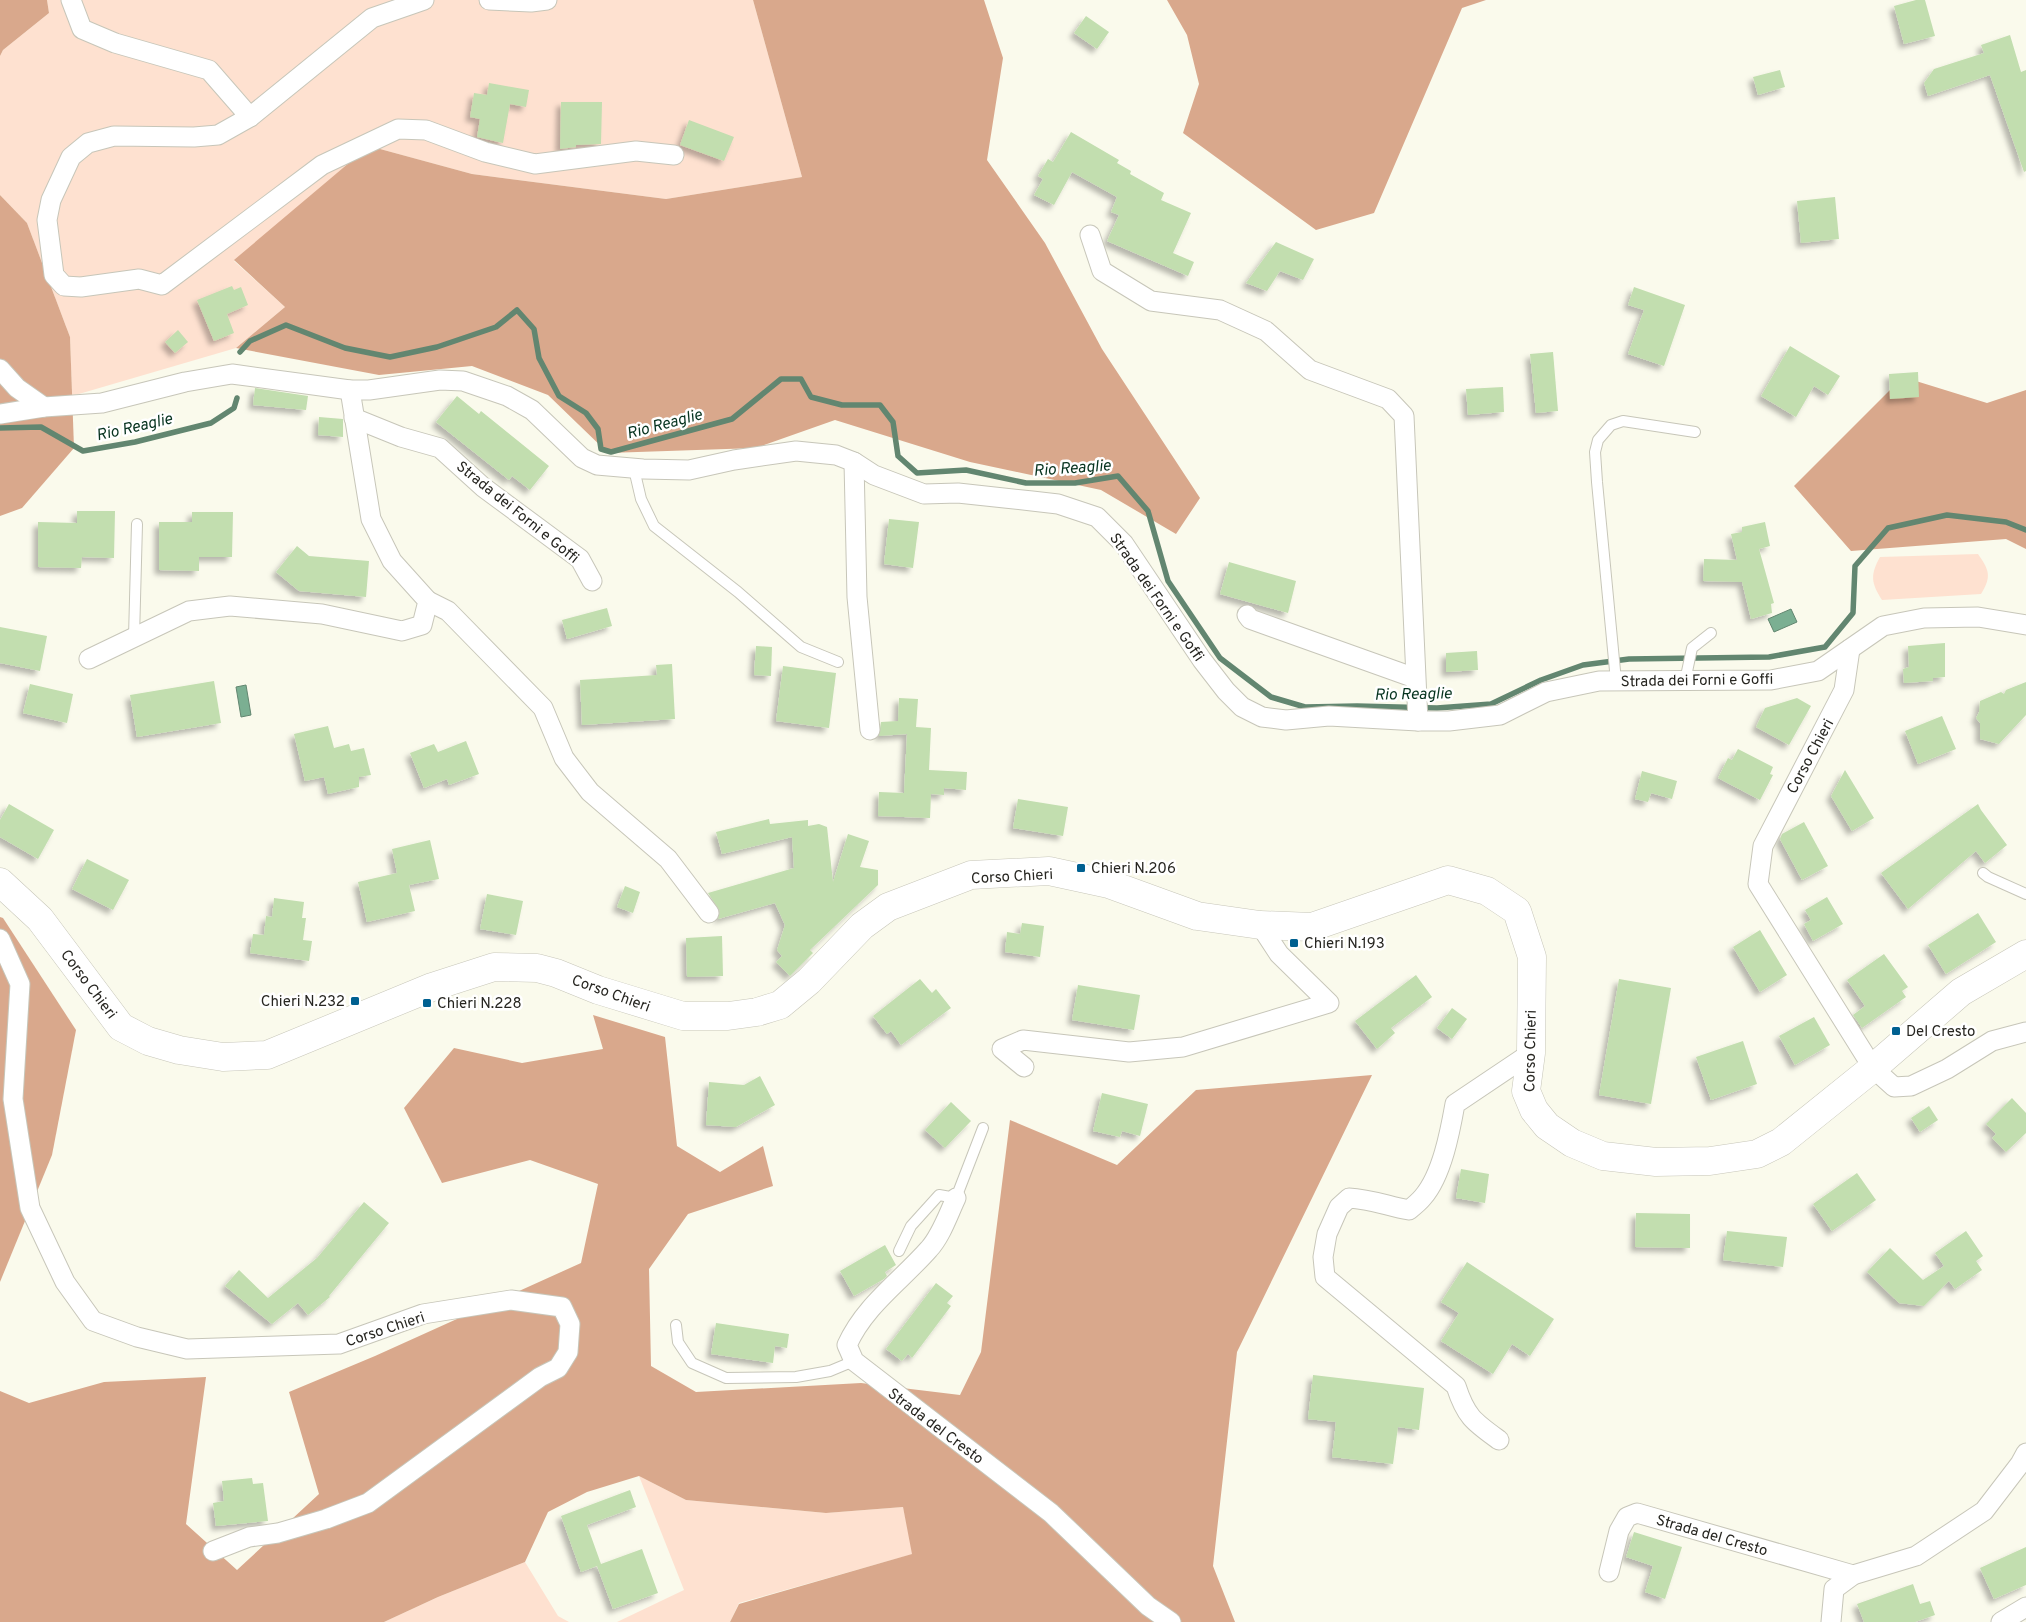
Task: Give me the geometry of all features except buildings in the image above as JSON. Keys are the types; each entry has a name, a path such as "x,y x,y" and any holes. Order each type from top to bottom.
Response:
{"main road":[{"name":"Corso Chieri","path":"0,882 40,918 121,1027 148,1041 179,1050 223,1057 267,1055 432,987 494,967 543,970 649,1007 683,1016 728,1016 757,1012 780,1004 788,999 809,981 862,926 888,907 971,875 1049,871 1109,884 1197,916 1260,925 1312,927 1448,880 1487,891 1517,911 1532,957 1531,1053 1526,1091 1534,1110 1547,1126 1572,1143 1603,1156 1656,1162 1710,1162 1757,1154 1781,1142 1873,1068 1961,992 2026,954"}],"street":[{"path":"71,0 82,29 115,43 209,70 250,117"},
{"path":"424,0 372,18 250,117 218,135 194,137 114,136 88,143 71,157 51,200 47,220 54,275 64,286 81,287 139,278 162,285 322,165 398,129 426,130 485,152 535,164 636,151 674,155"},
{"path":"489,0 531,2 547,0"},
{"path":"1090,235 1102,271 1151,301 1220,310 1266,331 1310,370 1388,399 1404,416 1418,719"},
{"path":"0,369 17,388 44,407"},
{"name":"Strada dei Forni e Goffi","path":"0,414 44,407 102,403 184,382 232,374 350,390 369,390 440,380 463,381 507,396 532,410 582,458 597,465 634,469 689,470 734,460 796,451 836,455 854,462 874,475 924,494 958,494 1058,504 1097,517 1124,544 1202,660 1226,691 1242,707 1262,717 1286,720 1329,716 1449,721 1500,715 1546,692 1598,681 1615,675 1686,675 1771,680 1818,671 1883,626 1924,618 1978,617 2026,625"},
{"path":"350,390 371,519 392,561 428,601 448,611 543,708 564,758 590,792 668,859 709,913"},
{"name":"Strada dei Forni e Goffi","path":"354,418 401,437 440,448 483,487 580,559 592,581"},
{"path":"854,462 857,597 870,730"},
{"path":"89,659 189,611 230,606 322,614 402,631 422,625 428,601"},
{"path":"1247,615 1250,619 1415,685"},
{"name":"Corso Chieri","path":"1850,648 1844,690 1763,846 1758,884 1873,1068"},
{"path":"1024,1067 1002,1049 1023,1040 1129,1052 1183,1047 1329,1004 1279,954 1260,925"},
{"name":"Corso Chieri","path":"0,939 20,984 13,1099 30,1208 65,1282 94,1321 137,1337 186,1349 339,1344 423,1314 511,1300 562,1307 570,1324 568,1352 558,1368 540,1378 368,1503 326,1519 278,1533 249,1537 213,1551"},
{"path":"1873,1068 1894,1087 1911,1086 1946,1069 1992,1041 2026,1032"},
{"path":"1499,1440 1473,1421 1462,1407 1456,1386 1325,1277 1323,1256 1327,1234 1339,1206 1349,1198 1368,1199 1391,1207 1409,1210 1425,1196 1441,1164 1455,1104 1531,1053"},
{"path":"854,1361 847,1345 853,1331 865,1314 931,1248 956,1198"},
{"name":"Strada del Cresto","path":"854,1361 1051,1513 1148,1606 1171,1622"},
{"path":"1831,1622 1834,1589 1853,1575 1916,1556 1984,1511 2020,1464 2026,1453"},
{"name":"Strada del Cresto","path":"1609,1572 1619,1531 1627,1517 1637,1513 1853,1575"},
{"path":"2001,1622 2026,1607"}],"lane":[{"path":"1615,675 1597,482 1595,452 1598,440 1611,425 1623,421 1694,432"},
{"path":"634,469 641,499 654,526 738,592 801,647 838,662"},
{"path":"134,637 137,524"},
{"path":"1686,675 1692,648 1711,633"},
{"path":"1983,873 2026,894"},
{"path":"899,1251 911,1226 939,1195 956,1198 983,1128"},
{"path":"676,1325 678,1342 692,1363 726,1378 796,1378 830,1371 854,1361"}],"shaded area":[{"path":"0,0 47,0 49,13 3,50 0,56"},
{"path":"47,0 753,0 802,177 666,199 472,174 369,146 234,261 285,307 236,348 72,396 70,337 27,223 0,195 0,56 3,50 49,13"},
{"path":"753,0 984,0 1003,58 987,160 1045,243 1102,349 1200,498 1176,534 1101,490 970,462 835,420 756,448 608,453 548,395 472,366 379,375 236,348 285,307 234,260 369,146 472,174 666,199 802,177"},
{"path":"1167,0 1486,0 1462,8 1374,213 1316,230 1183,133 1199,84 1187,35"},
{"path":"0,195 27,223 70,337 74,448 22,508 0,516"},
{"path":"1903,377 1987,403 2026,390 2026,549 2006,539 1851,551 1794,486"},
{"path":"1978,554 1985,564 1988,573 1987,582 1981,594 1882,600 1874,584 1873,574 1880,557"},
{"path":"1791,609 1797,622 1774,632 1768,619"},
{"path":"246,685 251,715 241,717 236,687"},
{"path":"0,917 3,918 76,1030 52,1155 0,1282"},
{"path":"593,1015 665,1037 677,1146 720,1172 763,1146 773,1186 688,1214 649,1269 651,1366 696,1392 861,1383 960,1395 981,1352 1010,1120 1117,1165 1196,1090 1372,1075 1237,1352 1213,1566 1235,1622 730,1622 739,1604 912,1554 903,1507 826,1513 686,1500 639,1476 587,1492 548,1512 525,1562 438,1597 384,1622 0,1622 0,1391 29,1403 104,1382 206,1377 186,1524 237,1570 319,1494 289,1392 375,1356 581,1263 598,1184 530,1160 442,1183 404,1108 454,1048 522,1063 603,1049"},
{"path":"639,1476 686,1500 826,1513 903,1507 913,1554 739,1603 730,1622 617,1622 684,1590"},
{"path":"525,1562 558,1616 569,1622 384,1622 438,1597"}],"waterway":[{"name":"Rio Reaglie","path":"240,352 250,341 286,325 345,348 390,357 437,347 496,327 517,310 534,329 539,358 559,396 586,413 598,429 601,449 611,452 732,419 781,379 801,379 811,397 842,405 880,405 893,422 898,456 917,473 966,470 1026,483 1075,483 1118,476 1148,511 1168,581 1220,658 1271,697 1305,707 1437,708 1491,704 1541,680 1583,665 1629,659 1769,657 1825,647 1853,613 1855,566 1888,528 1947,515 2006,522 2026,530"},
{"name":"Rio Reaglie","path":"0,428 41,427 83,451 135,442 211,423 234,408 237,398"}],"place":[{"name":"Chieri N.206","path":"1081,868"},
{"name":"Chieri N.193","path":"1294,943"},
{"name":"Chieri N.232","path":"355,1001"},
{"name":"Chieri N.228","path":"427,1003"},
{"name":"Del Cresto","path":"1896,1031"}]}
